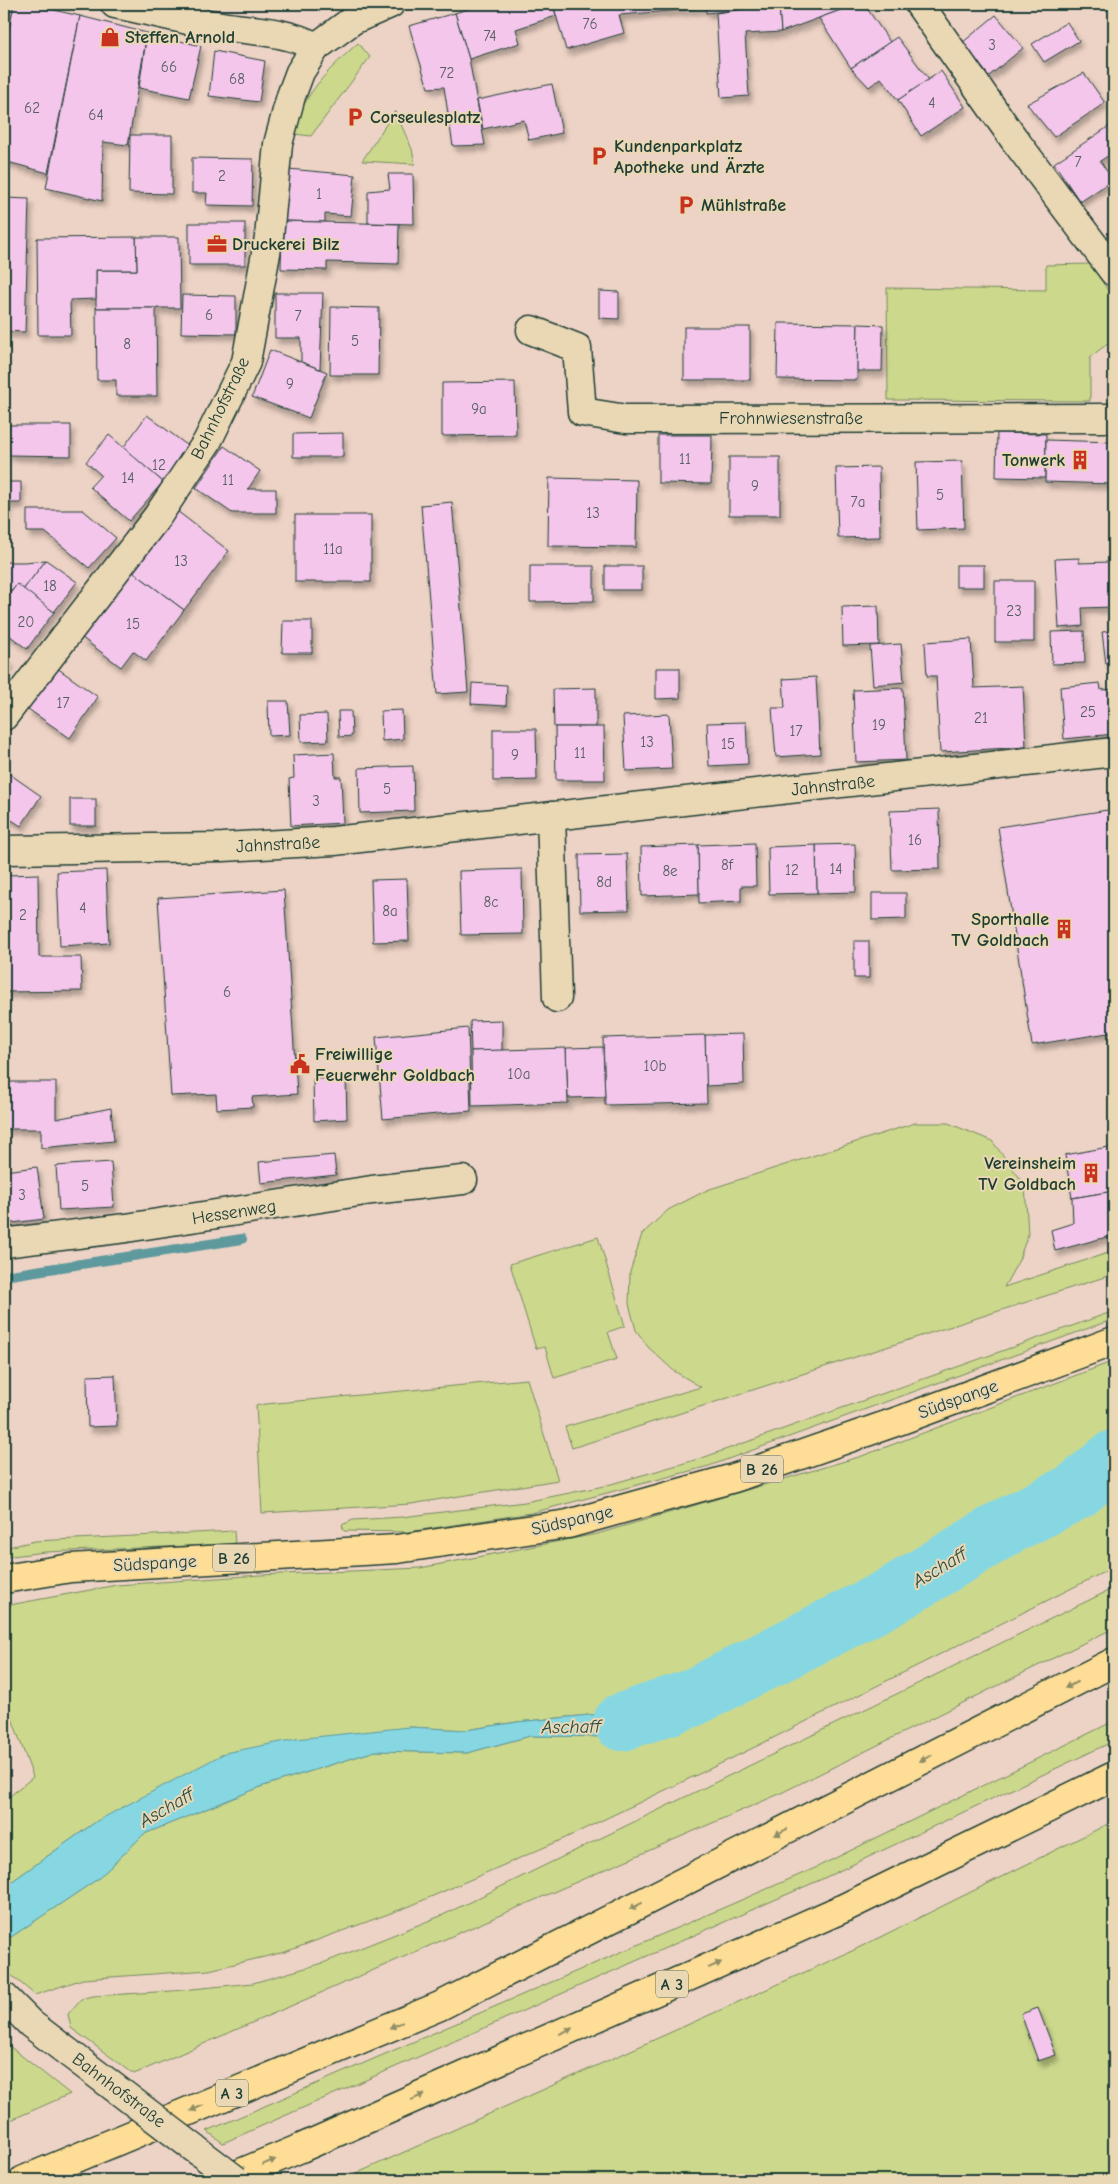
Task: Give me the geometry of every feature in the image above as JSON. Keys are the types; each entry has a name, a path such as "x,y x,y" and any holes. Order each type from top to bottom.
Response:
{"main road":[{"name":"Südspange","path":"4,1578 71,1568 397,1549 568,1524 734,1478 901,1420 1114,1341"},
{"name":"A 3","path":"24,2180 440,2006 1114,1662"},
{"name":"A 3","path":"224,2180 301,2148 844,1908 1114,1776"}],"street":[{"path":"115,4 220,26 282,34 316,47 353,20 390,4"},
{"path":"919,4 1014,139 1114,272"},
{"name":"Bahnhofstraße","path":"4,716 157,517 207,442 246,362 269,237 278,144 291,96 300,72 316,47"},
{"name":"Frohnwiesenstraße","path":"531,330 577,348 582,412 626,419 1114,418"},
{"name":"Jahnstraße","path":"4,850 223,847 334,841 1114,752"},
{"path":"552,816 557,998"},
{"name":"Hessenweg","path":"4,1243 126,1228 372,1190 463,1180"},
{"name":"Bahnhofstraße","path":"4,1997 31,2024 236,2180"}],"green space":[{"path":"358,43 370,57 311,136 294,134 301,111 318,83"},
{"path":"395,111 412,149 415,164 362,161"},
{"path":"1090,264 1114,299 1114,339 1090,357 1090,401 888,400 887,288 1046,290 1046,265"},
{"path":"915,1123 948,1123 992,1141 1025,1185 1028,1234 1019,1260 1004,1287 1114,1251 1114,1274 572,1448 565,1427 701,1387 674,1371 648,1347 636,1330 629,1304 630,1272 642,1234 668,1210 707,1190"},
{"path":"598,1237 625,1326 608,1332 617,1359 554,1378 545,1347 536,1349 510,1264"},
{"path":"1114,1311 1114,1319 709,1466 531,1513 408,1532 344,1531 342,1525 353,1520 402,1517 525,1502 604,1486 702,1458"},
{"path":"1114,1361 1114,1567 751,1749 561,1840 410,1906 285,1952 209,1970 83,1979 35,1995 4,1969 4,1933 11,1937 99,1878 144,1834 263,1786 375,1751 467,1753 530,1736 620,1737 727,1697 670,1694 610,1713 517,1722 466,1730 409,1727 97,1821 4,1887 4,1801 33,1777 4,1696 4,1606 117,1585 260,1575 420,1568 597,1534 862,1456"},
{"path":"527,1379 558,1480 411,1504 262,1513 256,1405"},
{"path":"234,1531 235,1544 45,1552 4,1557 4,1548 35,1541"},
{"path":"1114,1588 1114,1628 777,1795 134,2074 71,2028 68,2014 81,1999 93,1996 253,1983 323,1963 443,1915"},
{"path":"1114,1721 1114,1741 822,1879 223,2143 207,2131 813,1869"},
{"path":"1114,1821 1114,2180 342,2180 854,1950"},
{"path":"4,2042 70,2094 4,2123"}],"water":[{"path":"670,1694 728,1697 620,1737 530,1736 467,1753 375,1751 263,1786 144,1834 99,1878 11,1937 4,1933 4,1887 97,1821 225,1753 296,1739 409,1727 466,1730 517,1722 610,1713"}],"building":[{"path":"4,4 14,4 4,55"},
{"path":"14,4 28,4 80,16 48,173 4,161 4,55"},
{"path":"484,4 553,4 556,16 516,29 520,43 469,59 455,13"},
{"path":"553,4 706,4 707,8 619,15 624,33 566,50"},
{"path":"706,4 756,4 756,8 706,13"},
{"path":"779,4 781,32 745,34 749,96 721,98 716,13"},
{"path":"779,4 857,4 781,32"},
{"path":"857,4 864,4 890,42 851,68 819,18"},
{"path":"455,13 469,59 485,145 453,146 444,87 428,88 409,26"},
{"path":"996,15 1023,48 989,76 962,43"},
{"path":"80,16 147,33 128,145 103,142 102,201 46,188"},
{"path":"1067,22 1079,41 1044,62 1032,44"},
{"path":"147,33 201,46 189,98 139,88"},
{"path":"897,37 929,80 898,100 881,78 869,87 851,68"},
{"path":"214,51 265,61 259,102 209,96"},
{"path":"941,71 965,107 921,136 898,100"},
{"path":"1084,73 1105,103 1054,137 1027,104"},
{"path":"552,84 562,133 529,140 524,120 483,129 477,100"},
{"path":"1114,123 1114,152 1100,161 1113,180 1080,202 1054,163"},
{"path":"130,135 172,135 172,194 129,193"},
{"path":"192,158 253,159 252,206 206,205 207,193 192,193"},
{"path":"288,169 355,175 351,216 325,214 325,222 282,221"},
{"path":"388,174 413,174 414,224 368,223 368,191 390,189"},
{"path":"4,198 29,199 25,332 4,331"},
{"path":"282,221 399,224 398,264 327,262 327,270 281,269"},
{"name":"Druckerei Bilz","path":"189,223 245,223 245,265 189,265"},
{"path":"136,237 179,237 180,308 96,308 96,270 137,270"},
{"path":"136,237 137,270 96,270 96,299 70,300 71,335 38,335 37,238"},
{"path":"599,291 619,292 619,319 599,318"},
{"path":"275,293 323,293 320,369 301,362 301,338 275,338"},
{"path":"182,295 236,296 236,334 181,333"},
{"path":"331,307 379,308 378,375 330,375"},
{"path":"96,308 156,308 157,396 116,396 116,380 97,380"},
{"path":"778,323 858,324 857,380 777,379"},
{"path":"858,324 883,325 882,371 857,371"},
{"path":"684,327 750,327 750,380 684,380"},
{"path":"270,350 327,372 309,418 252,397"},
{"path":"515,382 516,435 442,436 442,383"},
{"path":"147,415 188,446 163,482 123,448"},
{"path":"9,425 71,425 71,456 8,455"},
{"path":"343,433 343,457 293,457 293,434"},
{"path":"997,433 1046,434 1045,478 996,477"},
{"path":"109,435 163,482 129,521 90,487 101,475 86,462"},
{"path":"658,435 712,435 711,484 658,483"},
{"name":"Tonwerk","path":"1046,440 1114,442 1114,484 1045,482"},
{"path":"224,446 260,471 248,489 276,489 276,513 232,513 196,488"},
{"path":"729,457 780,457 780,515 729,515"},
{"path":"962,461 964,528 918,530 916,462"},
{"path":"879,467 880,537 838,538 836,468"},
{"path":"549,478 637,480 636,547 548,546"},
{"path":"4,482 21,482 21,503 8,503 8,515 4,515"},
{"path":"452,502 468,692 437,694 421,505"},
{"path":"27,510 83,510 116,538 89,568 45,532 27,532"},
{"path":"177,511 229,551 184,610 132,571"},
{"path":"295,515 371,515 371,582 295,582"},
{"path":"1079,558 1079,563 1109,562 1112,607 1082,608 1083,626 1059,628 1055,559"},
{"path":"46,560 23,590 17,584 13,590 4,590 4,562"},
{"path":"46,560 77,582 54,612 23,590"},
{"path":"956,565 984,565 984,587 956,587"},
{"path":"530,566 594,566 594,601 530,602"},
{"path":"605,566 642,566 642,590 605,590"},
{"path":"132,571 184,610 146,661 133,651 121,667 81,637"},
{"path":"995,581 1034,581 1034,642 995,642"},
{"path":"17,584 54,612 27,649 4,631 4,602"},
{"path":"878,606 879,645 843,646 842,607"},
{"path":"283,621 312,621 312,653 282,653"},
{"path":"1084,631 1085,663 1052,664 1051,632"},
{"path":"1114,631 1114,662 1106,664 1102,632"},
{"path":"971,639 974,688 1023,686 1026,747 940,752 936,676 927,676 925,642"},
{"path":"901,644 904,682 873,685 870,646"},
{"path":"4,657 11,663 4,673"},
{"path":"57,668 98,697 70,738 28,709"},
{"path":"656,668 680,668 680,698 656,699"},
{"path":"816,677 820,754 776,757 772,708 785,708 783,679"},
{"path":"472,683 507,685 506,706 471,704"},
{"path":"1100,683 1101,690 1114,689 1114,734 1064,739 1060,687"},
{"path":"596,688 596,727 554,727 553,689"},
{"path":"903,688 906,760 856,762 853,690"},
{"path":"268,701 288,701 290,735 269,736"},
{"path":"402,710 403,739 382,741 381,711"},
{"path":"338,711 351,711 352,736 339,737"},
{"path":"327,714 328,741 301,742 300,715"},
{"path":"669,714 672,769 626,771 623,716"},
{"path":"746,722 748,764 709,766 707,723"},
{"path":"555,727 604,727 605,780 556,780"},
{"path":"493,729 536,729 537,780 493,781"},
{"path":"334,753 335,777 341,777 343,823 291,826 289,779 294,778 293,755"},
{"path":"413,766 414,811 360,813 359,768"},
{"path":"4,770 41,796 21,826 7,817 4,822"},
{"path":"70,799 96,799 96,826 70,826"},
{"path":"939,809 940,869 892,870 890,811"},
{"name":"Sporthalle TV Goldbach","path":"1114,809 1114,1032 1032,1045 998,827"},
{"path":"755,843 756,886 741,886 741,901 699,903 698,845"},
{"path":"855,844 856,892 817,893 816,845"},
{"path":"698,845 699,894 642,896 641,847"},
{"path":"816,845 817,893 769,894 768,847"},
{"path":"627,854 629,910 580,911 579,855"},
{"path":"522,869 523,934 461,935 459,871"},
{"path":"106,870 109,943 60,946 57,872"},
{"path":"38,874 39,957 81,957 82,991 4,992 4,955 8,955 7,875"},
{"path":"407,879 409,941 373,942 371,880"},
{"path":"284,890 297,1094 252,1097 253,1107 217,1109 216,1094 171,1096 158,898"},
{"path":"872,893 906,893 906,919 872,920"},
{"path":"854,941 869,941 869,978 854,978"},
{"path":"502,1020 502,1051 471,1051 470,1021"},
{"path":"468,1028 471,1111 383,1119 376,1037"},
{"path":"743,1034 744,1084 706,1086 705,1035"},
{"path":"705,1035 707,1103 605,1105 603,1038"},
{"path":"603,1047 605,1097 568,1098 566,1048"},
{"path":"566,1048 568,1103 472,1106 471,1051"},
{"path":"346,1078 347,1119 314,1121 313,1079"},
{"path":"4,1082 56,1082 56,1119 111,1108 114,1141 41,1148 41,1129 4,1129"},
{"name":"Vereinsheim TV Goldbach","path":"1114,1146 1114,1191 1072,1198 1065,1155"},
{"path":"334,1155 336,1175 261,1183 259,1162"},
{"path":"111,1162 114,1207 59,1210 56,1166"},
{"path":"37,1167 44,1219 4,1224 4,1171"},
{"path":"1114,1191 1114,1235 1055,1251 1051,1230 1073,1223 1072,1198"},
{"path":"115,1375 117,1426 88,1427 87,1376"},
{"path":"1038,2008 1056,2055 1038,2061 1021,2014"}],"waterway":[{"path":"4,1276 242,1239"},
{"name":"Aschaff","path":"622,1722 692,1698 890,1597 1006,1527 1076,1491 1114,1459"}],"place":[{"name":"Steffen Arnold","path":"110,37"},
{"name":"Corseulesplatz","path":"355,117"},
{"name":"Kundenparkplatz Apotheke und Ärzte","path":"599,156"},
{"name":"Mühlstraße","path":"686,205"},
{"name":"Druckerei Bilz","path":"217,244"},
{"name":"Tonwerk","path":"1080,460"},
{"name":"Sporthalle TV Goldbach","path":"1064,929"},
{"name":"Freiwillige Feuerwehr Goldbach","path":"300,1064"},
{"name":"Vereinsheim TV Goldbach","path":"1091,1173"}]}
